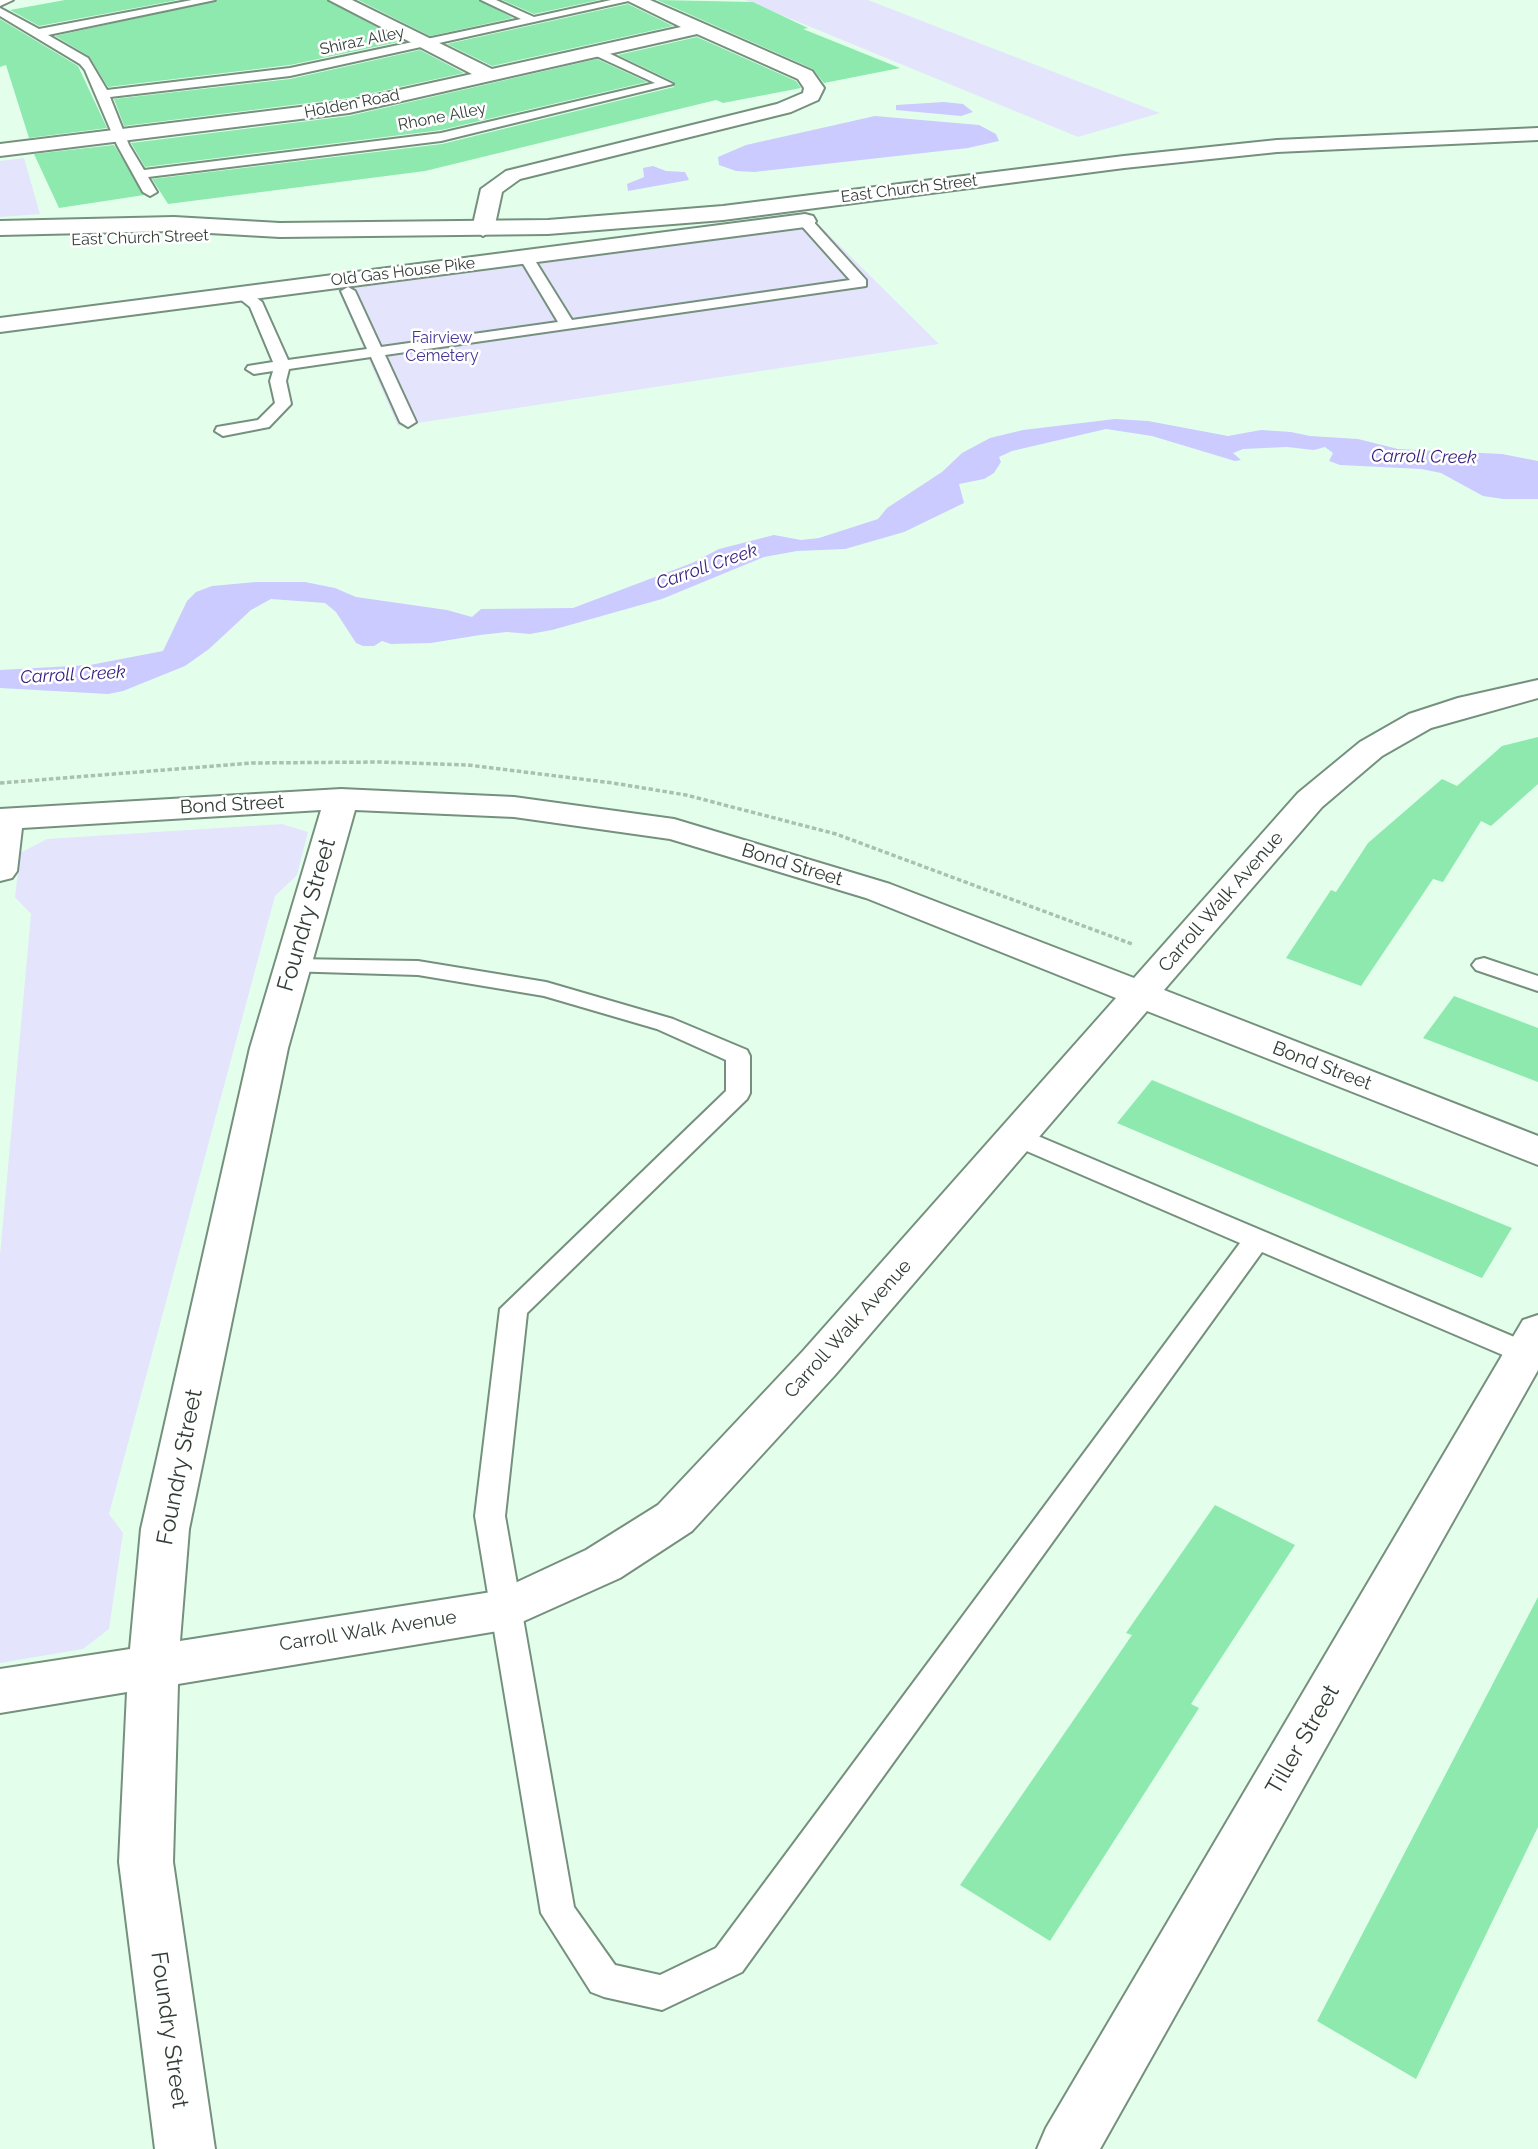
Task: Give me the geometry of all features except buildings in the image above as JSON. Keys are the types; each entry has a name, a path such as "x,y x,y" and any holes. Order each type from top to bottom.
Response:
{"street":[{"path":"338,0 489,75"},
{"path":"483,229 492,188 513,175 783,108 811,96 814,88 805,75 635,0"},
{"name":"Holden Road","path":"0,150 324,111 700,28"},
{"name":"East Church Street","path":"0,228 174,224 280,230 483,229 723,213 1137,160 1278,146 1538,134"},
{"name":"Old Gas House Pike","path":"0,325 805,221"},
{"name":"East Church Street","path":"0,245 184,238 280,230"},
{"name":"Carroll Walk Avenue","path":"0,1691 504,1610 603,1564 675,1518 819,1363 1310,800 1371,749 1420,721 1469,705 1538,689"},
{"name":"Bond Street","path":"3,819 341,799 514,807 674,829 878,891 1538,1151"},
{"name":"Foundry Street","path":"185,2149 146,1862 153,1665 165,1529 269,1048 341,799"},
{"path":"0,871 3,819"},
{"name":"Tiller Street","path":"1067,2149 1534,1348"}],"lane":[{"path":"38,33 209,0"},
{"path":"486,0 532,20"},
{"name":"Shiraz Alley","path":"102,94 277,74 627,0"},
{"path":"0,11 84,61 102,94 123,145 150,192"},
{"name":"Rhone Alley","path":"142,174 441,137 667,84 596,51"},
{"path":"254,369 861,282 805,221"},
{"path":"526,257 568,326"},
{"path":"348,291 408,422"},
{"path":"223,431 263,424 275,415 283,404 278,381 282,365 257,305 240,292"},
{"path":"1483,965 1538,985"},
{"path":"293,966 418,968 546,989 665,1024 738,1056 738,1093 514,1309 490,1516 558,1913 604,1980 662,1993 729,1960 1257,1239"},
{"path":"1017,1137 1257,1239 1534,1348"}],"green space":[{"path":"745,0 868,0 1160,113 1078,137"},
{"path":"24,158 40,214 0,217 0,161"},
{"name":"Fairview Cemetery","path":"818,224 939,344 398,426 338,290"},
{"path":"282,824 308,832 297,875 275,896 109,1514 123,1533 109,1629 83,1649 0,1663 0,1255 31,914 15,897 20,853 47,839"}],"water":[{"path":"944,102 963,104 973,112 961,116 896,110 896,105"},
{"path":"875,116 979,125 996,134 999,141 968,148 754,172 736,171 719,165 718,157 746,145"},
{"path":"653,166 666,171 685,172 689,180 628,191 627,184 644,177 643,168"},
{"name":"Carroll Creek","path":"1115,419 1148,421 1228,436 1261,430 1358,439 1398,449 1502,454 1538,461 1538,499 1483,496 1441,473 1421,469 1340,465 1329,461 1333,453 1325,447 1314,450 1287,447 1243,449 1233,453 1241,460 1235,461 1152,436 1106,429 1012,451 999,457 1001,462 994,473 984,479 959,484 964,503 904,532 845,549 797,551 764,557 662,599 552,630 530,634 507,632 431,643 391,644 382,641 374,646 363,646 356,643 336,612 325,603 271,599 251,610 209,649 185,666 123,691 108,694 0,688 0,670 90,665 163,651 187,601 196,592 212,586 256,582 305,582 335,588 356,597 447,610 472,617 481,609 573,608 692,563 719,549 774,535 801,540 819,538 878,519 887,508 942,472 962,453 990,438 1023,430"}]}
